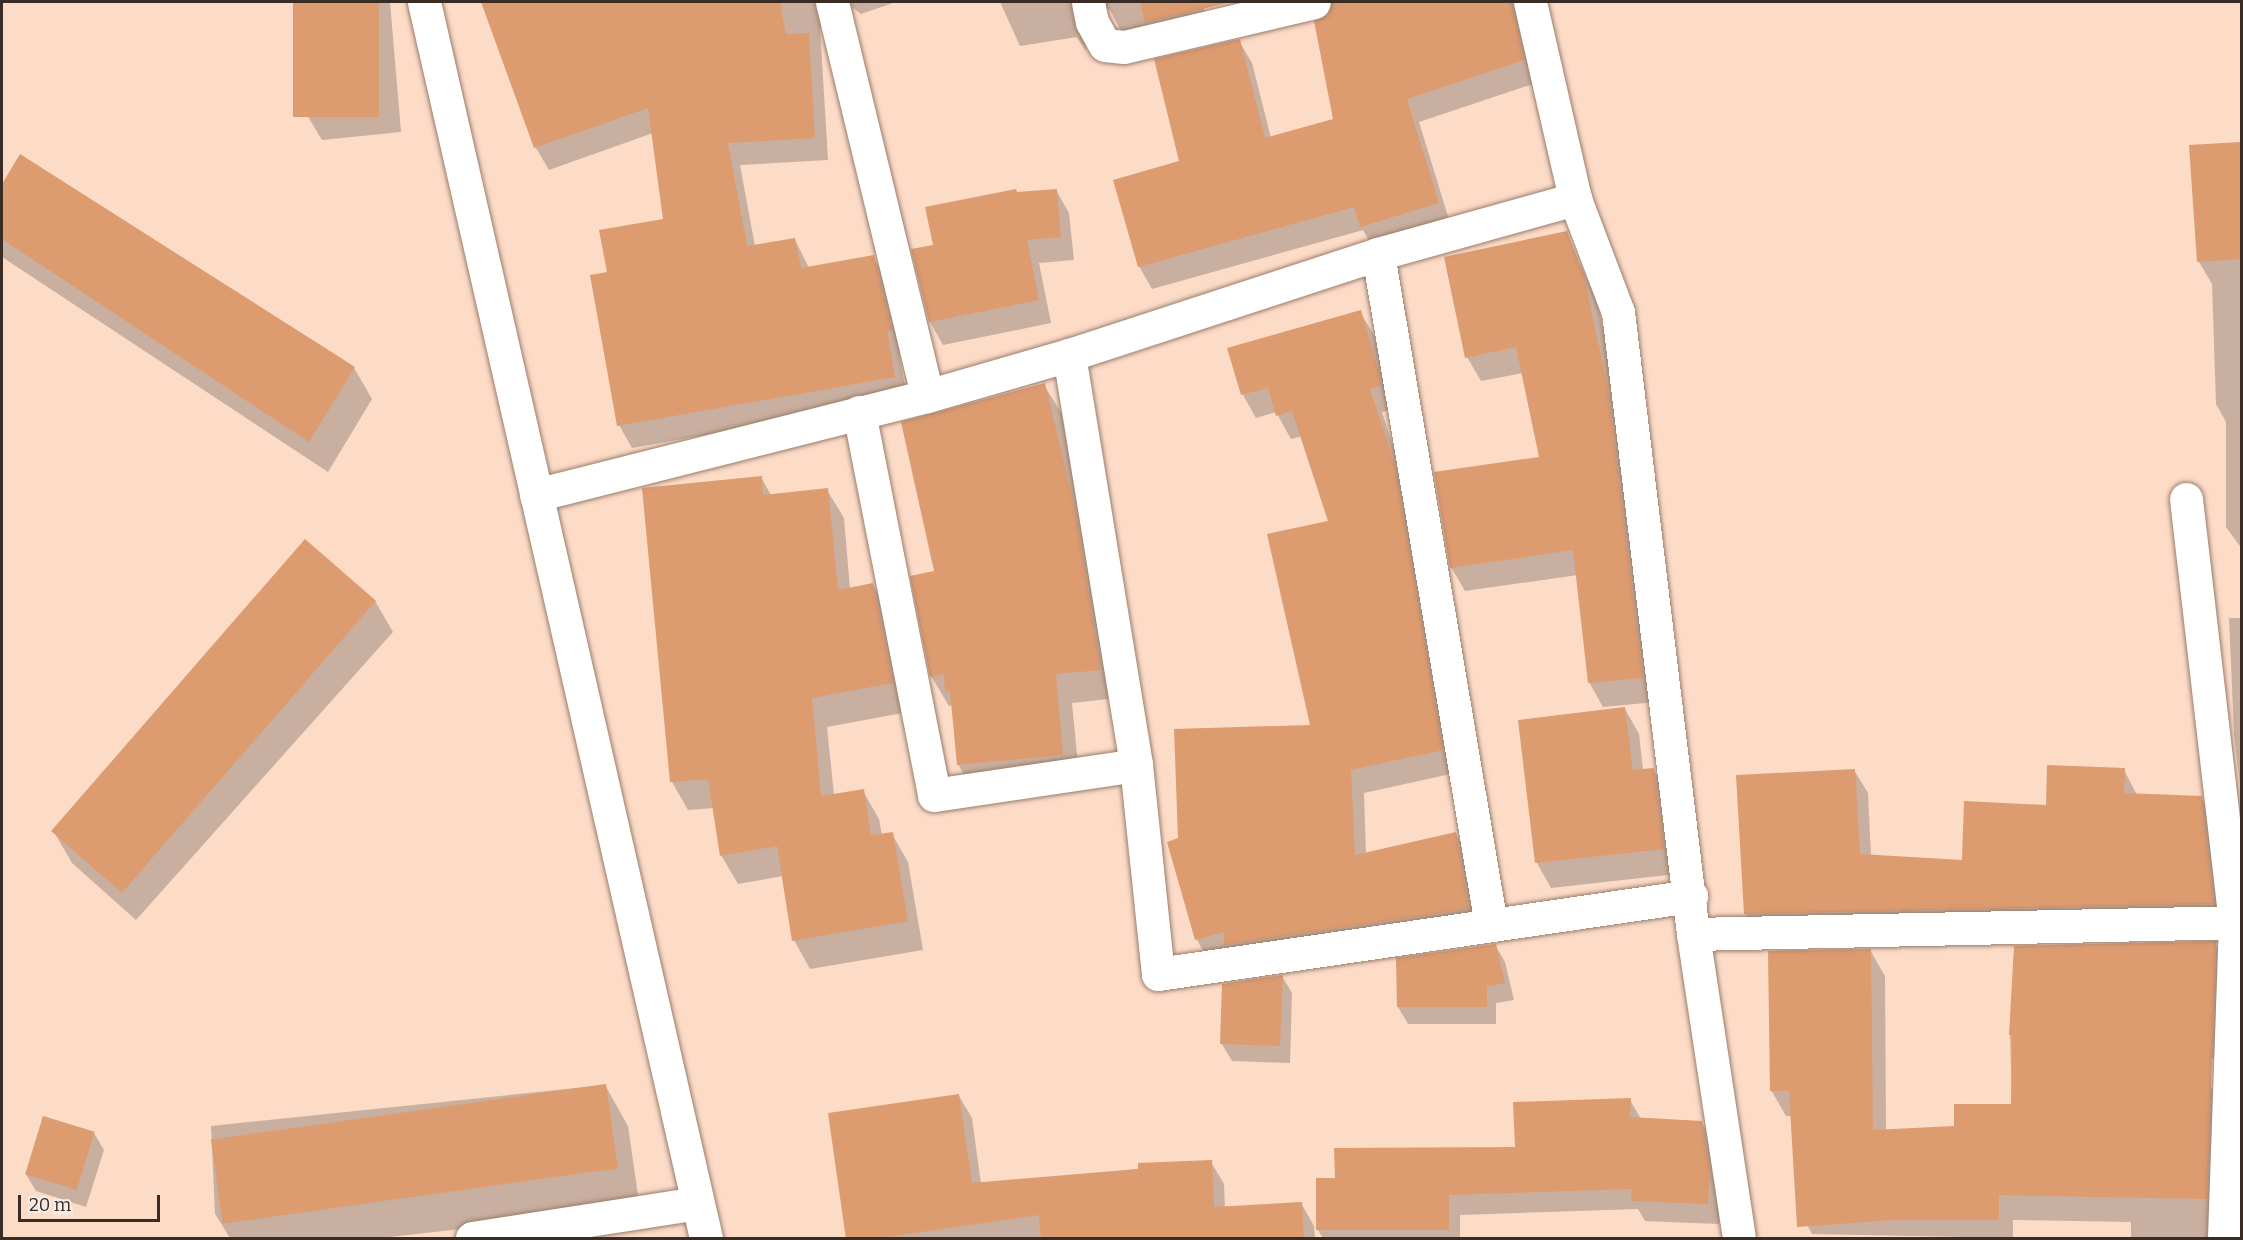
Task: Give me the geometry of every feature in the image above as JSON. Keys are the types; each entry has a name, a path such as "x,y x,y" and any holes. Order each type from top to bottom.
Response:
{"street":[{"path":"423,2 706,1239"},
{"path":"832,2 927,396"},
{"path":"1088,2 1092,22 1105,45 1124,47 1248,10 1314,2"},
{"path":"1530,2 1575,199 1618,312 1691,896 1693,934 1739,1239"},
{"path":"536,495 927,396 1069,355 1378,254 1575,199"},
{"path":"1378,254 1491,925"},
{"path":"1069,355 1136,765 1158,974 1691,896"},
{"path":"859,412 934,795 1136,765"},
{"path":"2186,499 2238,922 2224,1239"},
{"path":"1693,934 2238,922"},
{"path":"472,1239 697,1203"}],"building":[{"path":"293,2 379,2 379,117 293,117"},
{"path":"481,2 780,2 786,34 809,33 815,138 728,143 747,246 795,238 801,268 874,255 892,330 887,331 895,377 617,426 590,275 607,272 599,230 663,219 648,108 534,148"},
{"path":"1140,2 1231,2 1145,23"},
{"path":"1332,2 1512,2 1524,60 1407,99 1439,203 1360,227 1354,207 1138,267 1113,180 1179,161 1154,59 1240,39 1265,138 1333,119 1314,21 1327,15"},
{"path":"2241,142 2241,259 2197,262 2189,145"},
{"path":"20,154 355,367 309,442 2,239 2,184"},
{"path":"1016,189 1017,192 1057,189 1061,237 1027,240 1039,300 929,322 911,249 933,245 925,207"},
{"path":"1567,231 1584,276 1608,389 1643,678 1588,683 1573,550 1450,568 1434,472 1539,457 1516,347 1465,358 1444,257"},
{"path":"1361,310 1379,372 1381,385 1370,389 1395,465 1443,750 1351,770 1355,855 1456,832 1469,909 1224,945 1224,932 1195,940 1167,842 1178,838 1174,729 1310,725 1267,534 1328,521 1292,411 1276,416 1268,388 1241,395 1227,348"},
{"path":"1045,383 1075,508 1101,670 1056,674 1063,755 957,765 950,691 945,692 944,674 930,677 910,576 934,571 901,422"},
{"path":"762,476 763,495 828,488 838,590 873,583 893,683 812,698 821,796 864,789 871,835 893,832 908,921 792,941 777,846 720,856 708,779 670,782 642,488"},
{"path":"305,539 376,601 122,893 51,831"},
{"path":"1625,707 1633,770 1654,768 1664,849 1535,863 1518,720"},
{"path":"2047,765 2125,768 2124,793 2202,796 2214,904 1744,914 1736,775 1855,769 1860,854 1962,860 1964,801 2046,805"},
{"path":"2216,941 2207,1199 1999,1195 1999,1220 1893,1220 1797,1227 1789,1091 1770,1091 1768,951 1871,949 1873,1130 1954,1126 1954,1104 2011,1104 2012,1035 2009,1035 2014,946"},
{"path":"1496,944 1505,983 1487,986 1487,1007 1397,1007 1396,958"},
{"path":"1283,975 1280,1046 1220,1044 1222,984"},
{"path":"606,1084 618,1168 223,1224 211,1140"},
{"path":"959,1094 972,1183 1138,1169 1138,1163 1212,1160 1214,1207 1302,1202 1304,1239 1041,1239 1039,1215 873,1239 846,1239 828,1113"},
{"path":"1631,1098 1630,1117 1702,1121 1710,1171 1708,1204 1631,1201 1632,1189 1449,1195 1449,1230 1316,1230 1316,1178 1335,1178 1334,1148 1515,1147 1513,1102"},
{"path":"43,1116 95,1132 77,1190 25,1174"}]}
